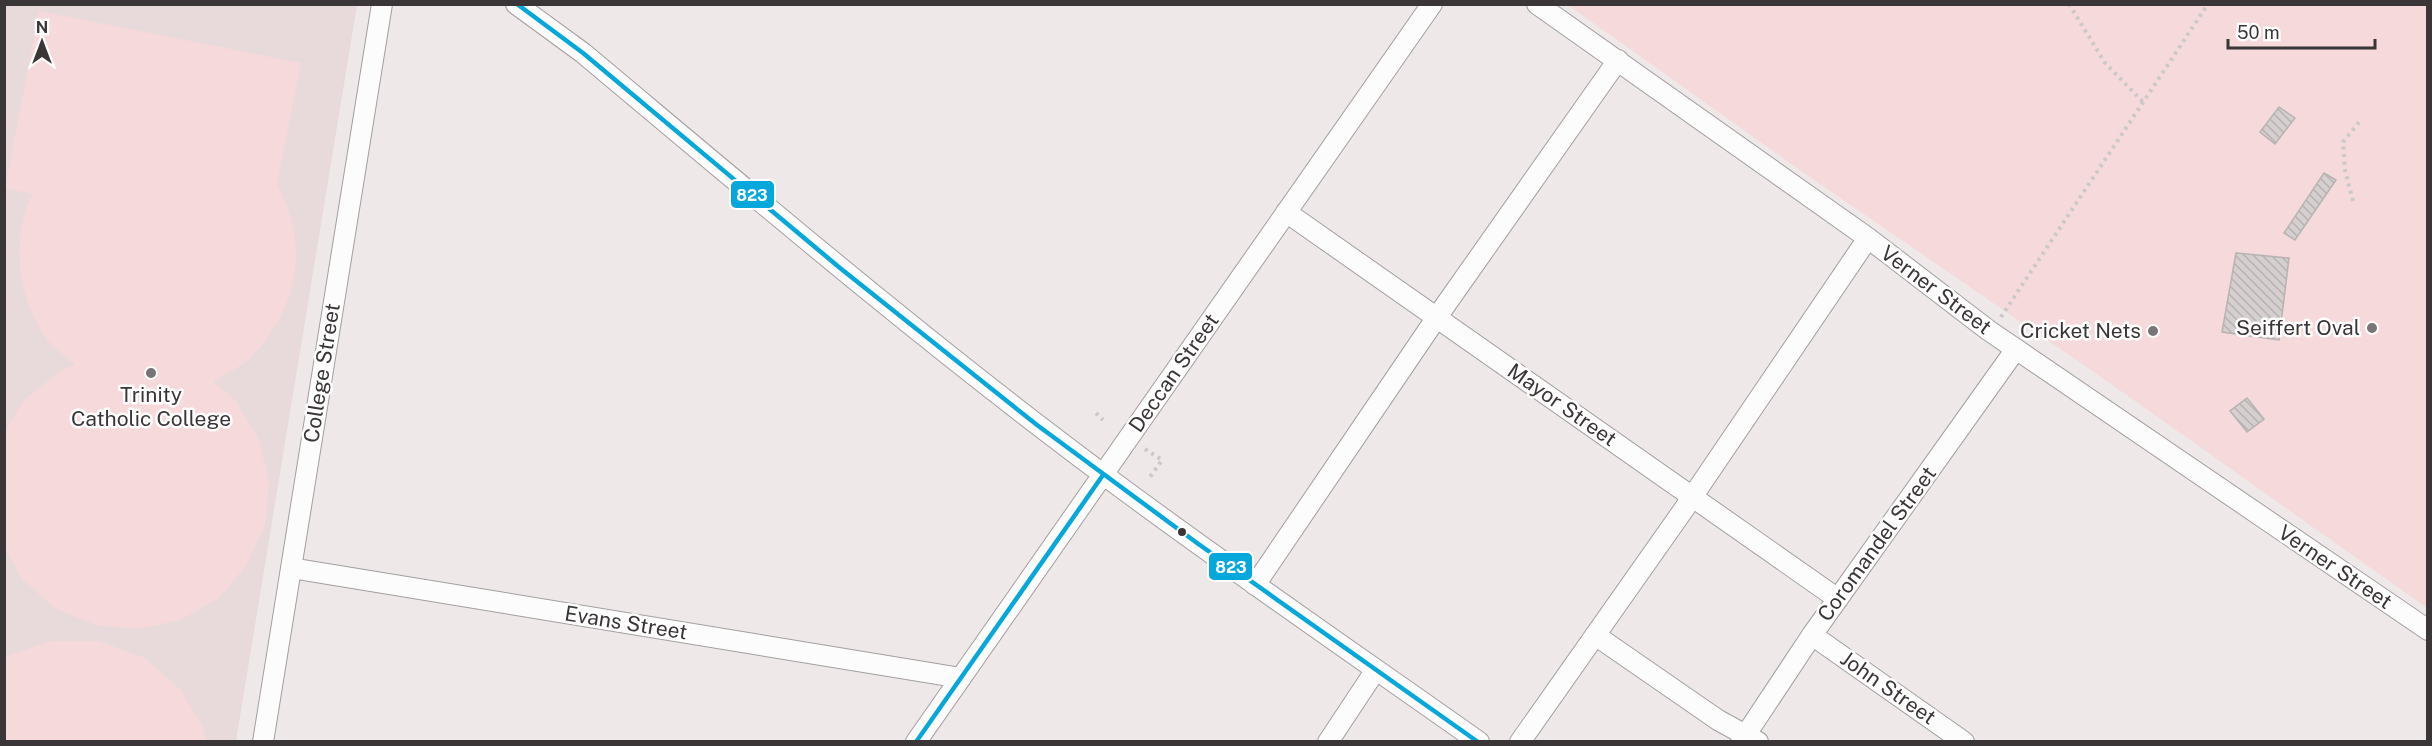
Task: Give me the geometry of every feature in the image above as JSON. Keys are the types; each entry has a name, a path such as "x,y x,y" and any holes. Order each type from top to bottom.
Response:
{"street":[{"name":"College Street","path":"263,741 382,4"},
{"path":"516,4 583,53 970,372 1103,475 1376,671 1479,741"},
{"name":"Deccan Street","path":"915,741 1431,4"},
{"name":"Verner Street","path":"1537,4 1868,238 1988,330 2427,630"},
{"path":"1255,585 1437,317 1618,60"},
{"name":"Mayor Street","path":"1286,212 1838,599"},
{"path":"1520,741 1692,496 1868,238"},
{"name":"Coromandel Street","path":"1748,739 1812,636 2016,349"},
{"name":"Evans Street","path":"291,568 961,678"},
{"path":"1595,636 1748,739"},
{"name":"John Street","path":"1812,636 1964,741"},
{"path":"1328,741 1376,671"}],"path":[{"path":"2069,4 2105,63 2143,102"},
{"path":"1988,330 2004,314 2208,4"},
{"path":"2353,201 2345,170 2343,142 2360,121"},
{"path":"1096,413 1103,420"},
{"path":"1145,448 1162,460 1150,477"}],"shaded area":[{"name":"Trinity Catholic College","path":"4,5 357,5 236,741 5,741"},
{"path":"1568,5 2427,5 2427,608 2104,379 1804,173"},
{"name":"Trinity Catholic College","path":"39,11 301,63 277,184 288,207 294,230 296,254 294,277 288,299 265,341 248,360 213,381 237,402 259,440 269,482 265,525 247,565 219,598 181,620 138,629 95,625 55,608 22,579 5,549 5,432 23,401 61,370 75,365 50,343 39,327 24,290 19,250 21,230 33,194 5,188"},
{"path":"50,641 99,641 145,658 181,690 203,727 207,741 5,741 5,657"}],"building":[{"path":"2279,107 2295,118 2275,144 2260,132"},
{"path":"2324,173 2336,180 2295,240 2284,233"},
{"path":"2236,253 2289,258 2279,340 2222,332"},
{"path":"2247,398 2264,419 2247,432 2230,411"}],"transit line":[{"name":"823","path":"517,4 583,53 840,268 1037,425 1197,543 1478,742"},
{"name":"823","path":"916,742 1103,475"}],"place":[{"name":"Seiffert Oval","path":"2372,328"},
{"name":"Cricket Nets","path":"2153,331"},
{"name":"Trinity Catholic College","path":"151,373"}]}
